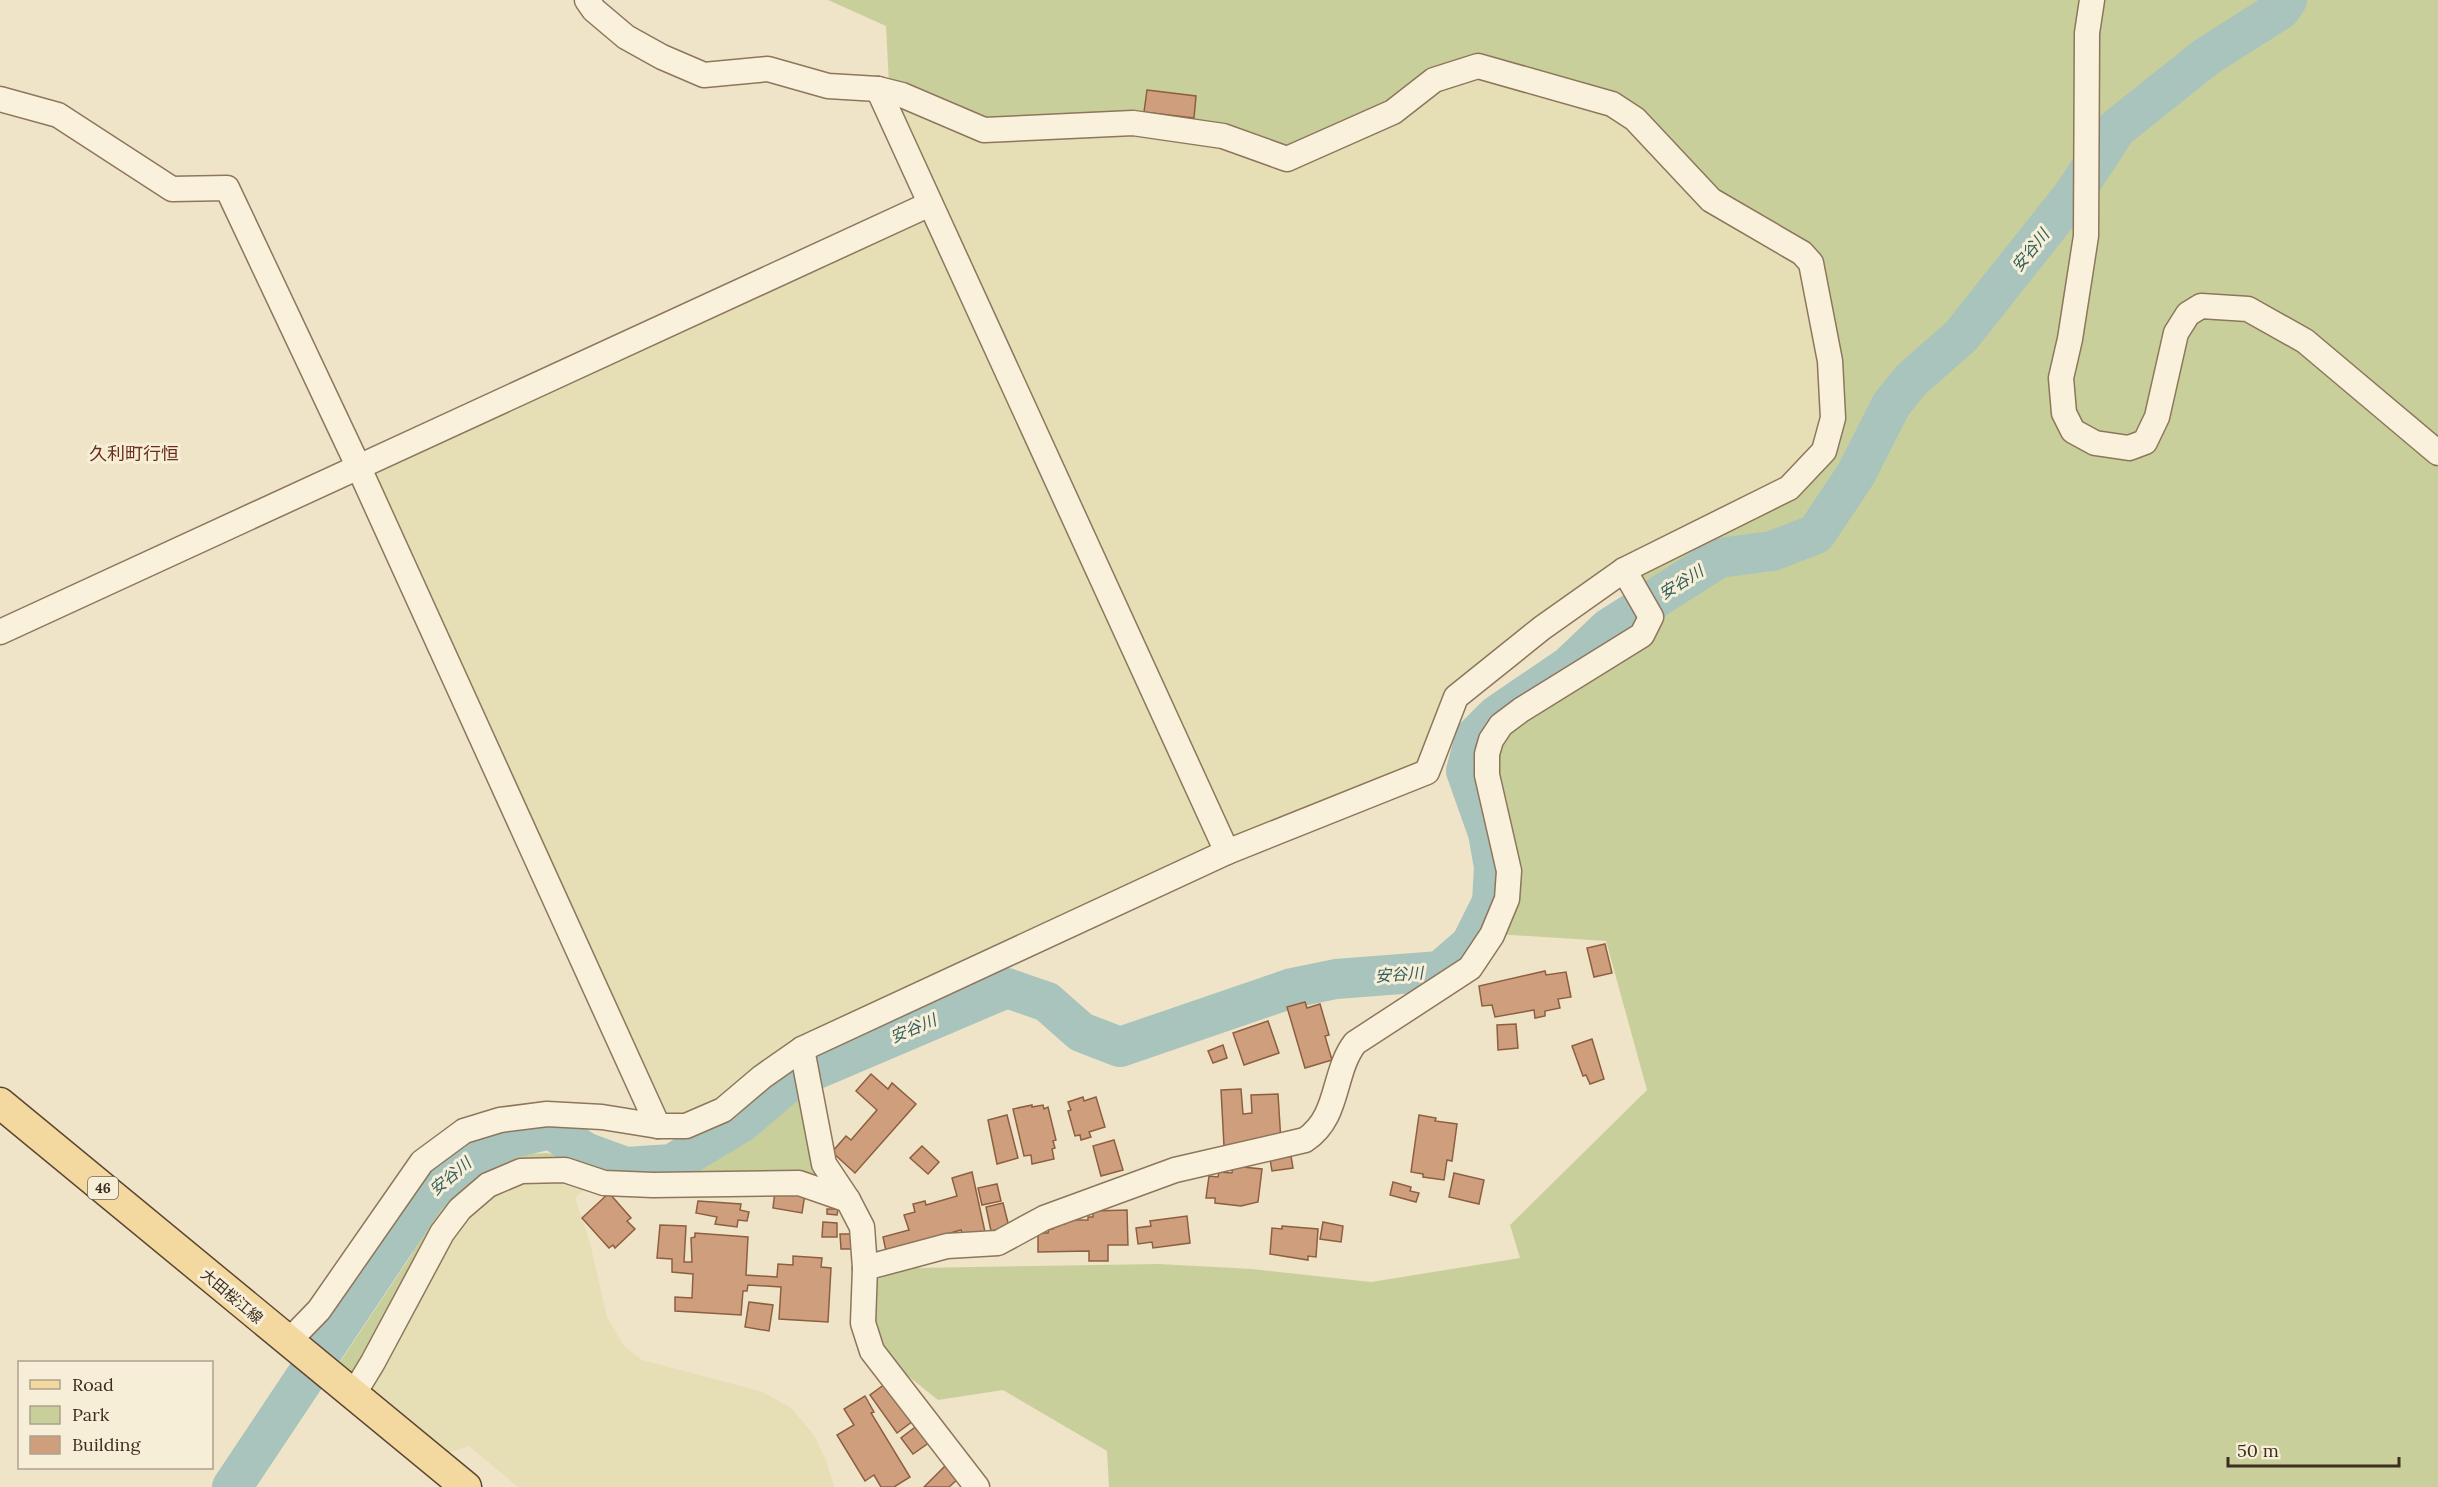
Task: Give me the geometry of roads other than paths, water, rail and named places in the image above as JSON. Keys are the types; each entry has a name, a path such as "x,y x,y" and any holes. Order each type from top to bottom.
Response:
{"main road":[{"name":"大田桜江線","path":"0,1103 294,1348 466,1487"}],"street":[{"path":"294,1348 422,1162 464,1131 500,1120 547,1114 602,1117 658,1126 686,1126 723,1110 762,1077 803,1052 1227,852 1427,772 1456,697 1542,628 1626,576 1789,488 1824,451 1833,418 1830,361 1811,263 1802,253 1711,200 1635,119 1612,104 1478,66 1434,80 1393,112 1287,159 1223,136 1133,123 984,130 902,95 878,89 828,86 768,69 704,75 662,57 626,37 594,10 587,0"},
{"path":"2092,0 2087,33 2086,236 2070,339 2061,378 2064,412 2073,431 2095,443 2129,448 2145,442 2157,417 2176,333 2188,314 2201,306 2248,309 2305,340 2438,453"},
{"path":"878,89 1227,852"},
{"path":"0,99 58,115 172,189 227,188 359,468 658,1126"},
{"path":"0,632 930,204"},
{"path":"865,1268 947,1246 998,1243 1044,1218 1175,1170 1305,1140 1319,1131 1333,1102 1346,1055 1356,1043 1470,968 1492,935 1507,899 1509,871 1488,775 1491,740 1501,725 1521,710 1642,635 1651,617 1626,576"},
{"path":"803,1052 824,1164 848,1200 862,1227 865,1268 862,1323 872,1351 977,1487"},
{"path":"346,1390 373,1362 442,1233 460,1209 488,1185 521,1170 565,1170 604,1183 653,1185 799,1183 848,1200"}],"waterway":[{"name":"安谷川","path":"232,1487 426,1196 468,1159 512,1138 551,1129 585,1152 626,1167 672,1164 742,1122 791,1080 1007,988 1047,1002 1081,1032 1120,1047 1292,988 1336,979 1440,971 1471,944 1492,902 1494,867 1488,833 1466,771 1475,737 1497,715 1569,666 1609,628 1719,558 1772,551 1816,534 1856,474 1891,405 1911,380 1961,336 2073,195 2117,128 2206,57 2280,10 2287,0"}],"district":[{"name":"久利町行恒","path":"134,453"}]}
